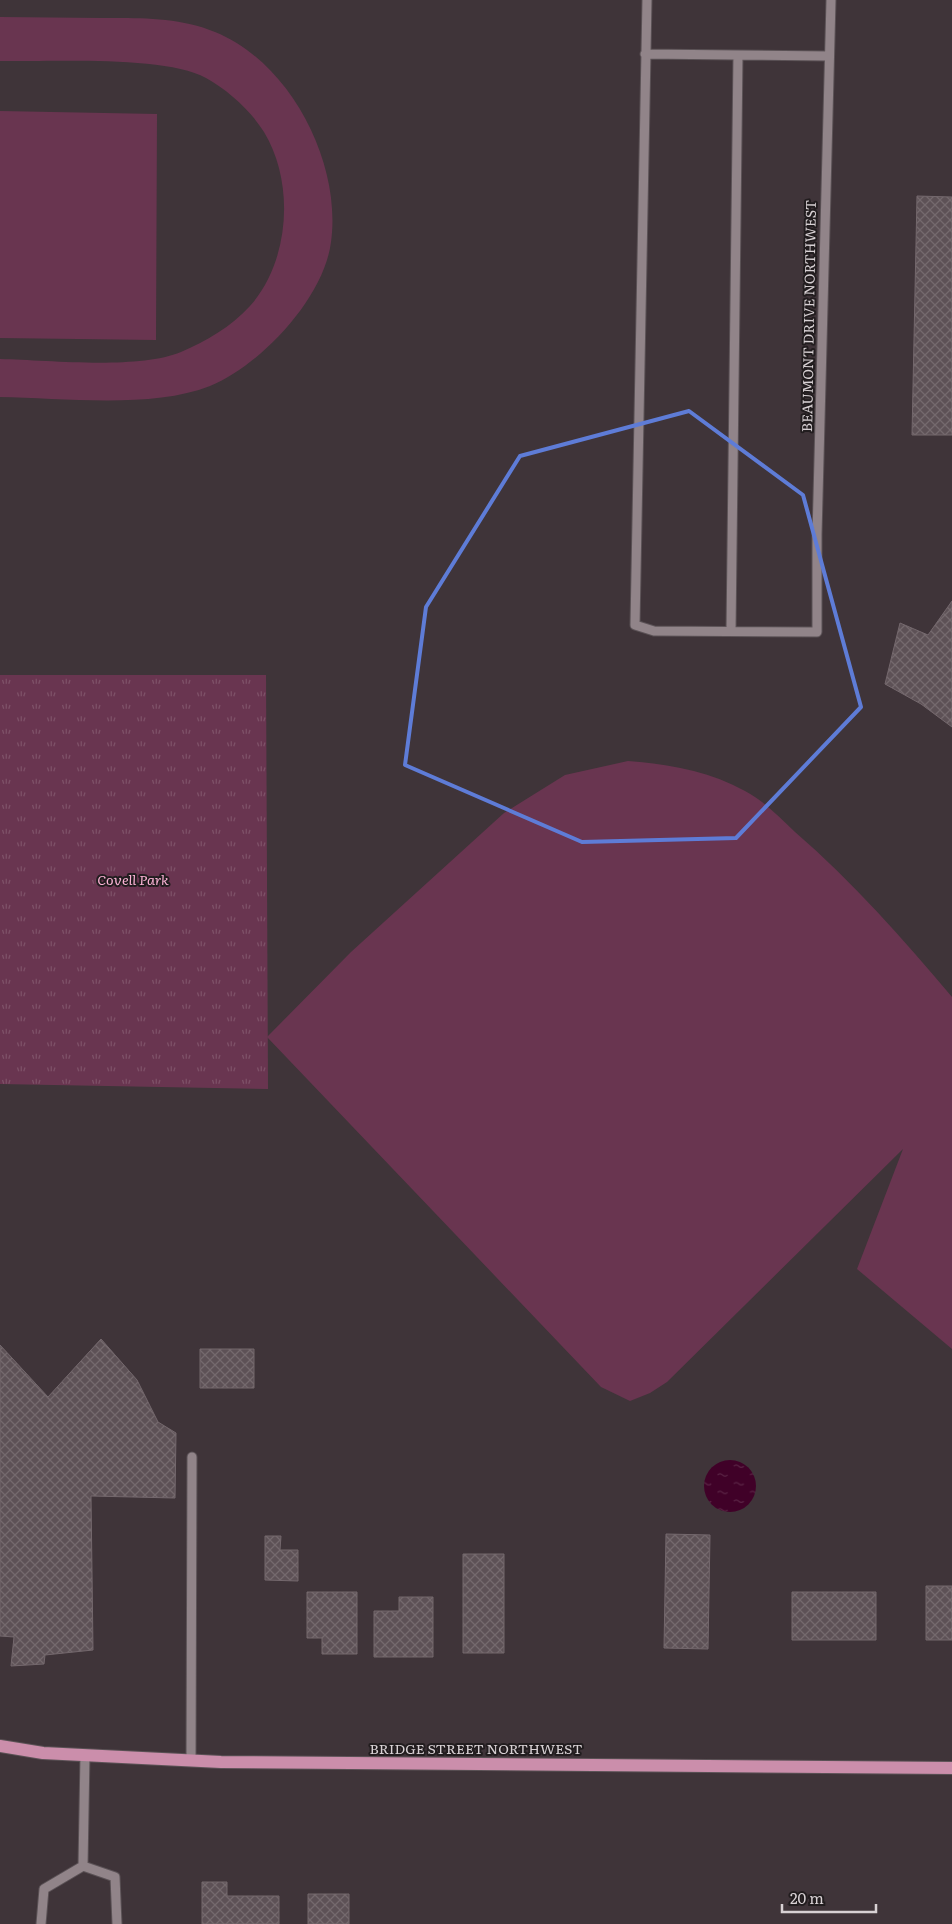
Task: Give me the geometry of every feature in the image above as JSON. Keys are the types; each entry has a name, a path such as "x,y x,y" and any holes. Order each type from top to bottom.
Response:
{"main road":[{"name":"BRIDGE STREET NORTHWEST","path":"0,1746 42,1753 191,1760 952,1768"}],"lane":[{"path":"647,0 634,625 654,631 731,631 738,55"},
{"name":"BEAUMONT DRIVE NORTHWEST","path":"731,631 817,632 817,535 830,0"},
{"path":"645,54 828,56"},
{"path":"191,1760 192,1457"},
{"path":"83,1866 85,1755"},
{"path":"41,1924 44,1889 83,1866"},
{"path":"83,1866 115,1878 116,1924"}],"highlighted area":[{"path":"689,411 803,495 861,707 736,838 582,842 405,765 426,607 520,456"}],"green space":[{"path":"0,17 145,18 187,23 215,32 242,46 266,66 288,91 305,119 319,149 328,180 332,212 331,242 326,263 303,307 269,346 230,376 210,386 162,398 79,400 0,397 0,359 92,363 163,358 181,352 226,327 250,306 263,288 273,267 280,245 284,221 284,198 281,174 274,152 264,132 246,109 214,83 187,71 136,63 106,61 0,61"},
{"path":"0,111 157,114 156,340 0,338"},
{"name":"Covell Park","path":"0,675 266,675 268,1089 0,1084"},
{"path":"628,761 658,764 717,778 758,799 857,891 896,932 952,997 952,1349 857,1269 903,1149 667,1382 650,1393 630,1401 601,1387 267,1037 351,952 504,813 565,775"}],"water":[{"path":"730,1460 740,1462 748,1468 754,1476 756,1486 754,1496 748,1504 740,1510 730,1512 720,1510 712,1504 706,1496 704,1486 706,1476 712,1468 720,1462"}],"building":[{"path":"917,196 952,197 952,435 912,435"},
{"path":"952,601 952,727 921,704 885,684 900,623 928,635"},
{"path":"101,1339 137,1380 158,1422 176,1433 175,1498 91,1496 93,1650 45,1655 44,1664 11,1666 14,1637 0,1636 0,1345 48,1397"},
{"path":"200,1349 254,1349 254,1388 200,1388"},
{"path":"666,1534 710,1535 708,1649 664,1648"},
{"path":"265,1536 281,1536 280,1550 298,1550 298,1581 265,1580"},
{"path":"463,1554 504,1554 504,1653 463,1653"},
{"path":"926,1586 952,1586 952,1640 926,1640"},
{"path":"307,1592 357,1592 357,1654 322,1654 322,1638 307,1638"},
{"path":"792,1592 876,1592 876,1640 792,1640"},
{"path":"399,1597 433,1597 433,1657 374,1657 374,1611 399,1611"},
{"path":"202,1882 227,1882 227,1896 279,1896 279,1924 202,1924"},
{"path":"308,1894 349,1894 349,1924 308,1924"}]}
